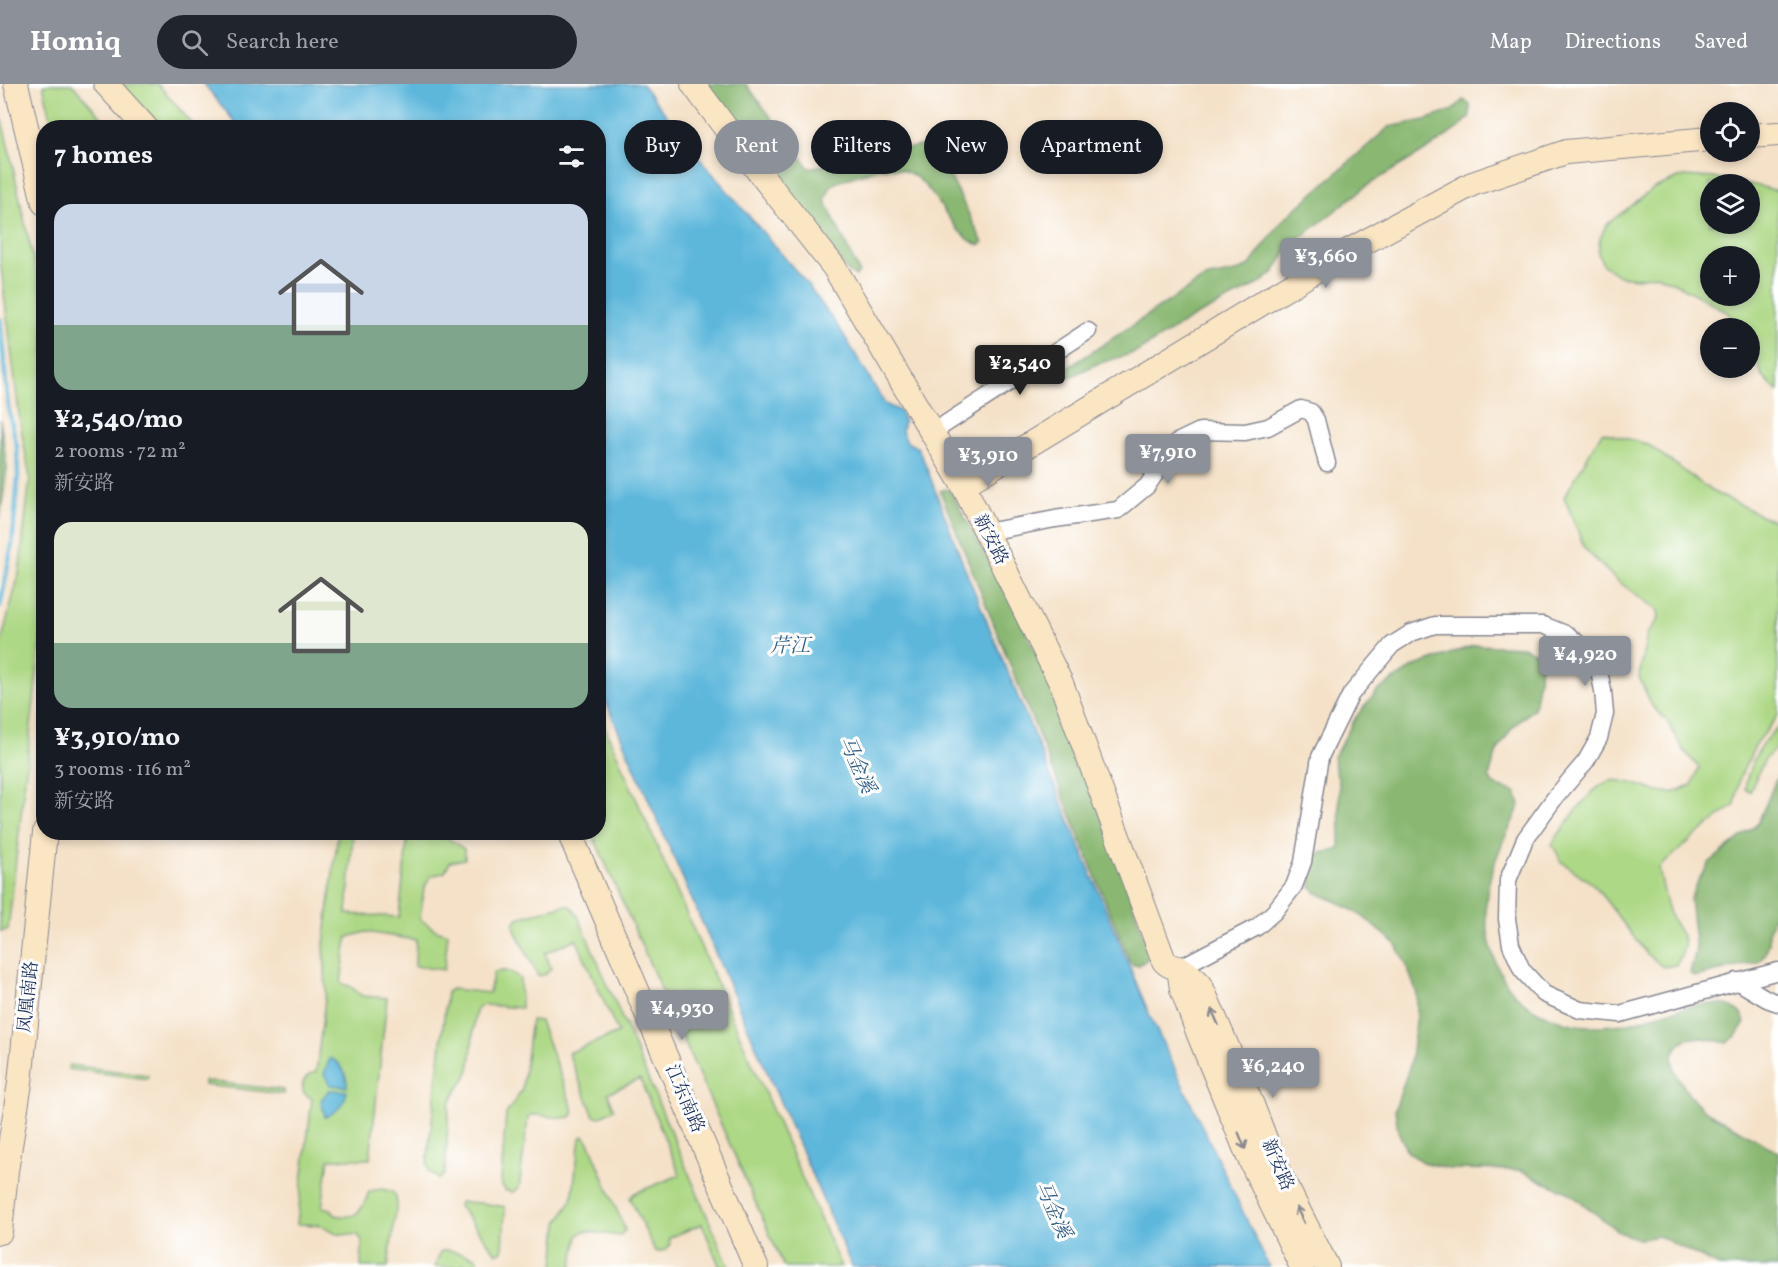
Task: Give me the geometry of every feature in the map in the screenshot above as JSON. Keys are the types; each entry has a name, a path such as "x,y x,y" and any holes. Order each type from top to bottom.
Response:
{"main road":[{"path":"16,84 36,169"},
{"path":"106,84 139,120"},
{"name":"新安路","path":"693,84 834,267 963,485 1061,683 1161,953 1169,966 1179,968 1200,984 1276,1167 1327,1267"},
{"path":"1760,135 1778,134"},
{"path":"963,485 1341,255 1472,184 1566,152 1700,140"},
{"name":"凤凰南路","path":"0,1232 24,1045 44,840"},
{"name":"江东南路","path":"572,840 756,1267"},
{"name":"新安路","path":"1179,968 1182,988 1198,1032 1248,1155 1302,1267"}],"street":[{"path":"933,432 1088,331"},
{"path":"987,532 1118,510 1147,486 1178,442 1200,431 1245,432 1268,427 1305,408 1316,420 1327,463"},
{"path":"1179,968 1257,927 1274,912 1294,886 1303,862 1320,758 1351,694 1392,645 1411,633 1435,625 1543,625 1568,635 1590,654 1599,671 1605,714 1599,738 1586,761 1525,839 1508,880 1506,919 1511,945 1522,970 1544,994 1580,1010 1620,1014 1778,971"},
{"path":"1737,981 1778,1003"}],"green space":[{"path":"44,84 72,84 104,120 51,120"},
{"path":"120,84 158,84 189,120 154,120"},
{"path":"700,84 746,84 773,120 728,120"},
{"path":"1463,100 1470,104 1470,116 1461,126 1368,185 1290,246 1274,272 1259,284 1190,319 1137,352 1065,377 1063,371 1204,278 1236,272 1249,266 1283,220 1389,127 1425,120 1453,110"},
{"path":"0,112 36,271 36,683 8,930 0,931 0,646 19,574 30,478 20,422 0,260"},
{"path":"924,145 924,174 949,174 983,243 979,245 967,238 917,178 910,174 912,174 912,147"},
{"path":"799,155 811,168 811,174 860,174 835,183 825,200 859,272 856,277 848,272 771,174 799,174"},
{"path":"1684,176 1700,177 1700,234 1760,234 1760,186 1778,191 1778,392 1763,377 1760,370 1760,318 1732,318 1716,306 1760,306 1760,246 1700,246 1700,297 1656,275 1637,278 1619,276 1603,265 1598,253 1600,239 1606,225 1654,188"},
{"path":"0,419 7,468 0,519"},
{"path":"1602,432 1647,444 1713,492 1778,523 1778,716 1756,744 1740,777 1735,805 1659,868 1670,914 1684,943 1684,949 1676,965 1663,967 1646,953 1594,885 1562,862 1552,844 1592,792 1607,782 1622,781 1658,791 1675,792 1692,785 1699,768 1683,749 1667,721 1652,706 1639,677 1647,634 1659,619 1658,610 1616,580 1585,549 1564,497"},
{"path":"946,489 951,492 1018,615 1059,700 1129,891 1150,957 1139,965 1133,965 1130,962 940,491"},
{"path":"1475,645 1523,647 1536,653 1541,666 1534,708 1512,728 1497,751 1489,777 1494,785 1516,792 1520,805 1499,853 1487,891 1486,915 1489,939 1501,974 1514,993 1529,1006 1558,1020 1578,1025 1622,1024 1685,1007 1706,1004 1726,1005 1741,1014 1745,1022 1736,1036 1727,1043 1700,1037 1687,1039 1679,1044 1673,1054 1674,1070 1689,1095 1704,1110 1778,1152 1778,1267 1720,1267 1659,1236 1638,1239 1619,1232 1568,1192 1521,1170 1450,1169 1422,1162 1407,1151 1398,1131 1395,1109 1410,1065 1417,1014 1417,994 1407,966 1395,943 1362,916 1316,893 1311,886 1316,854 1337,850 1340,847 1339,780 1334,757 1356,717 1377,691 1415,666"},
{"path":"1778,727 1778,746 1765,759 1750,791 1745,789 1756,755"},
{"path":"606,730 841,1267 784,1267 595,840 606,840"},
{"path":"1778,775 1778,903 1769,930 1769,943 1765,954 1758,962 1694,977 1690,973 1696,949 1690,899 1709,863 1758,823"},
{"path":"337,840 352,840 347,914 399,917 407,840 450,840 464,849 465,859 450,862 445,872 431,876 424,888 420,919 436,930 448,934 444,970 415,966 416,940 366,932 348,937 346,945 341,983 351,987 362,996 387,998 370,1159 329,1159 322,1207 331,1209 335,1215 349,1216 361,1209 369,1192 382,1189 395,1194 397,1203 388,1267 361,1267 362,1241 358,1235 338,1234 320,1225 297,1224 312,1099 304,1093 303,1083 306,1077 316,1072 326,992 324,944"},
{"path":"566,905 572,907 578,916 729,1267 720,1267 702,1224 669,1238 670,1245 666,1250 655,1251 630,1198 635,1193 680,1175 640,1079 608,1093 614,1109 600,1117 594,1116 568,1053 618,1033 576,939 545,953 551,968 546,974 538,976 515,930 514,923 518,918"},
{"path":"494,972 513,973 520,979 521,1008 485,1005 480,1006 476,1011 469,1069 449,1106 445,1174 439,1179 429,1171 427,1164 447,992 452,989 489,993"},
{"path":"531,1020 540,1021 574,1112 571,1117 566,1118 531,1115 528,1118 519,1188 514,1192 506,1191 501,1181 506,1114 522,1090"},
{"path":"69,1065 148,1075 147,1079 68,1069"},
{"path":"204,1081 283,1090 283,1094 204,1085"},
{"path":"584,1136 589,1142 625,1230 620,1236 584,1231 578,1236 572,1267 554,1267 558,1223 572,1199 580,1138"},
{"path":"460,1202 505,1207 501,1252 496,1253 459,1206"},
{"path":"448,1250 475,1257 480,1265 435,1267 440,1252"}],"water":[{"name":"芹江","path":"204,84 642,84 670,120 624,120 624,174 702,174 702,161 808,285 842,332 885,404 900,411 904,421 902,431 907,442 918,448 924,461 964,566 1150,1016 1269,1267 852,1267 606,702 606,120 233,120"},
{"path":"330,1058 343,1070 347,1087 330,1085 324,1074"},
{"path":"329,1090 347,1091 339,1107 325,1117 321,1100"}],"waterway":[{"path":"0,319 8,407 17,447 18,477 12,545 0,606"}],"water label":[{"name":"马金溪","path":"856,765"},
{"name":"马金溪","path":"1052,1210"}]}
